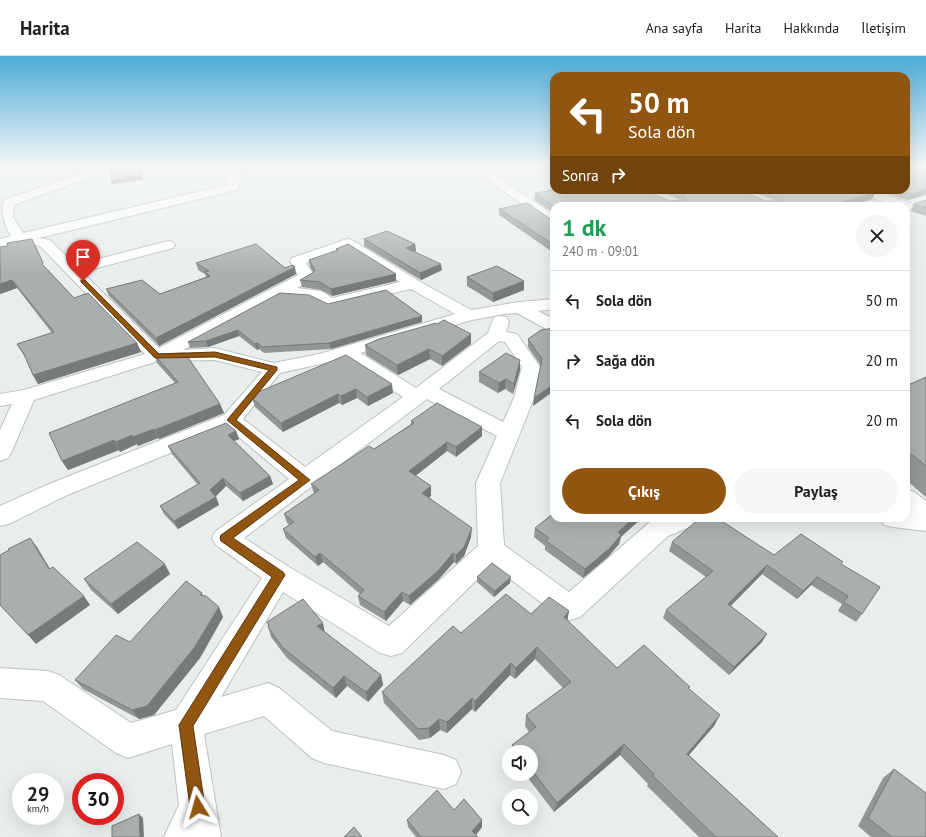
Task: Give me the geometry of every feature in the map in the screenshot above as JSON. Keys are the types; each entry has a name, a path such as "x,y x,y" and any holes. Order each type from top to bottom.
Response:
{"street":[{"path":"10,202 8,203 7,217 18,237 45,243 157,356 215,354 274,368 322,359 468,315 511,308 550,304"},
{"path":"0,242 167,202"},
{"path":"527,202 550,218"},
{"path":"0,400 26,396 157,356 307,277 297,261 347,243 468,315"},
{"path":"73,270 168,245"},
{"path":"279,292 315,294 329,303 414,284"},
{"path":"511,308 550,324"},
{"path":"496,335 511,338 531,367 524,398 488,483 491,550 391,643 279,575 225,538 306,480 421,394 496,335 511,308"},
{"path":"345,352 421,394 508,433"},
{"path":"0,517 57,490 231,420 274,368"},
{"path":"0,453 26,396"},
{"path":"231,420 306,480"},
{"path":"910,501 926,514"},
{"path":"910,520 926,522"},
{"path":"491,550 570,608 659,529 676,522"},
{"path":"194,827 186,725 279,575"},
{"path":"0,683 48,686 128,741 186,725 268,699 324,746 444,772"}],"building":[{"path":"926,202 926,208 914,204"},
{"path":"527,203 550,218 550,242 499,209"},
{"path":"387,231 415,244 406,248 441,264 420,273 364,239"},
{"path":"32,239 43,263 42,264 74,298 88,293 137,343 33,375 24,354 17,344 54,332 12,280 0,284 0,247 8,246 7,243"},
{"path":"256,244 285,268 293,265 295,267 156,338 106,289 142,280 160,294 210,276 205,272 209,271 196,263"},
{"path":"348,244 396,274 331,289 320,282 300,280 315,270 309,260 338,250 336,249"},
{"path":"497,266 524,281 493,293 467,277"},
{"path":"386,290 422,316 329,343 262,347 258,343 255,344 238,330 206,341 188,342 280,293 309,295 328,304"},
{"path":"444,320 471,334 442,356 429,349 397,365 365,345 379,339 436,323 437,324"},
{"path":"550,329 550,387 534,398 542,359 528,339 541,330"},
{"path":"185,353 220,404 155,430 154,429 133,437 132,435 116,442 114,440 62,461 49,433 178,382 154,354"},
{"path":"506,353 520,360 514,384 506,379 499,383 479,372"},
{"path":"346,355 392,384 367,397 356,389 341,396 338,394 281,423 252,398 256,393"},
{"path":"926,377 926,466 910,453 910,384"},
{"path":"437,403 482,427 456,447 447,442 409,471 431,486 422,493 472,528 464,547 456,555 453,553 438,571 409,596 402,592 384,612 358,596 364,590 320,553 315,557 283,529 294,522 284,514 319,490 311,484 369,446 374,449 414,423 411,421"},
{"path":"226,423 236,431 228,435 270,476 240,493 223,478 210,490 216,497 174,521 160,506 200,483 168,446"},
{"path":"550,516 550,522 629,522 618,532 621,535 610,548 585,569 546,541 549,538 535,528"},
{"path":"695,522 723,522 774,555 801,534 843,562 841,564 880,587 862,614 844,602 848,596 817,577 803,591 767,565 728,604 767,634 734,667 666,610 713,571 672,542"},
{"path":"30,538 49,569 53,567 84,596 28,635 0,605 0,555 9,550 8,549"},
{"path":"137,542 165,564 111,604 84,579"},
{"path":"492,563 511,577 495,591 477,577"},
{"path":"186,581 202,593 200,595 206,596 219,607 194,648 147,706 132,710 75,680 116,635 130,642"},
{"path":"506,594 531,614 549,597 569,611 564,617 617,668 644,645 690,687 688,688 720,715 687,754 778,837 716,837 653,776 654,774 624,744 557,803 538,778 538,745 512,745 536,727 526,715 571,682 537,647 516,668 511,663 475,701 472,698 447,722 439,719 429,728 418,729 382,692 453,626 461,633"},
{"path":"303,599 323,623 317,626 381,675 366,692 344,676 333,688 283,648 268,627 269,625 267,622"},
{"path":"894,769 926,793 926,837 892,837 868,818"},
{"path":"437,790 454,810 464,799 482,820 472,831 478,837 421,837 407,820"},
{"path":"139,814 140,837 112,837 112,826 124,825 124,821"},
{"path":"354,827 362,837 344,837"}],"route":[{"path":"83,281 157,356 215,354 274,368 252,397 231,420 306,480 225,538 279,575 186,725 198,807"}]}
